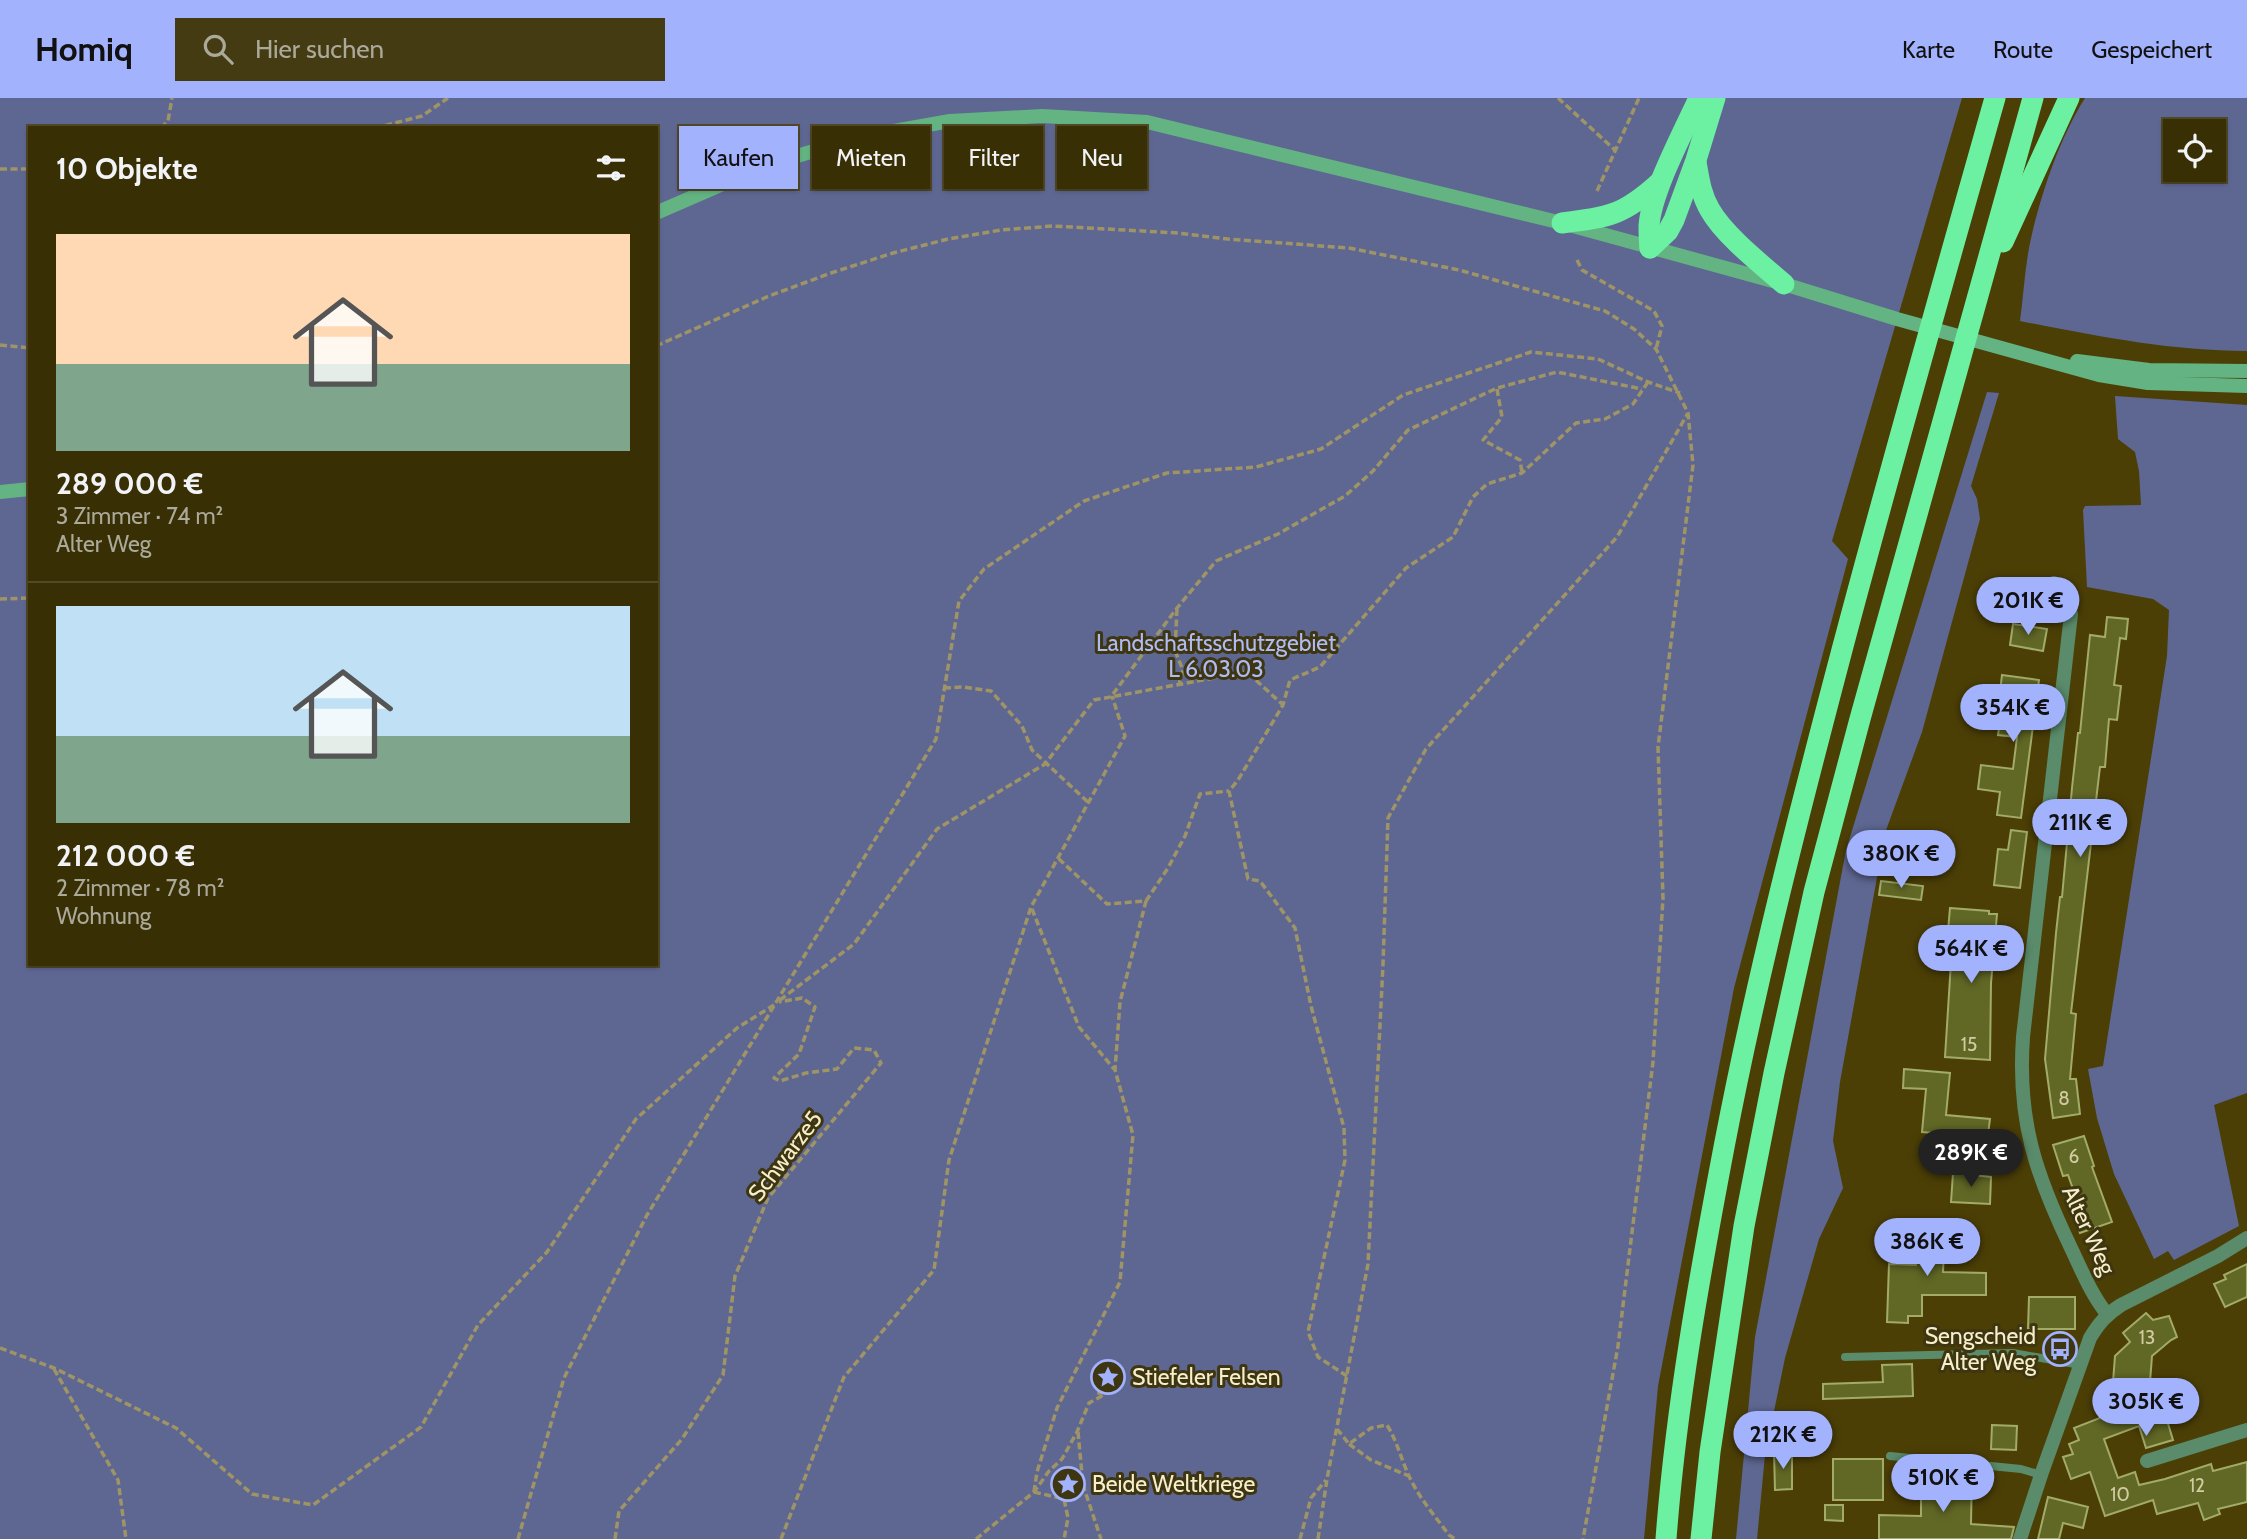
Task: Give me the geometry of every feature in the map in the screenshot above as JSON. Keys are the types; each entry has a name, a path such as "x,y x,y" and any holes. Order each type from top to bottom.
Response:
{"highway":[{"path":"1650,247 1649,224 1662,181 1699,98"},
{"path":"1650,247 1668,231 1674,220 1715,98"},
{"path":"1667,1539 1687,1369 1711,1218 1741,1058 1785,868 1993,98"},
{"path":"1701,1539 1710,1452 1744,1226 1776,1060 1814,892 2033,98"},
{"path":"1973,308 2068,98"},
{"path":"1696,160 1700,188 1710,212 1743,248 1784,284"},
{"path":"1562,223 1604,218 1614,214 1640,200 1662,181"}],"main road":[{"path":"658,212 764,166 860,137 950,121 1042,116 1147,122 1562,223 2099,375 2148,383 2247,386"},
{"path":"2028,355 2149,370 2247,371"},
{"path":"0,492 28,489"}],"street":[{"name":"Alter Weg","path":"2053,583 2068,604 2071,614 2023,1037 2022,1086 2028,1138 2038,1173 2091,1290 2107,1314"},
{"path":"2020,1539 2090,1338 2107,1314 2247,1238"},
{"path":"2147,1461 2247,1430"}],"lane":[{"path":"1846,1357 2012,1353 2081,1365"},
{"path":"1891,1456 2021,1469 2041,1475"}],"path":[{"path":"163,126 168,121 172,98"},
{"path":"383,126 422,116 448,98"},
{"path":"1558,98 1615,150"},
{"path":"1597,191 1639,98"},
{"path":"0,169 28,169"},
{"path":"658,345 769,296 893,253 948,239 1001,230 1053,226 1178,233 1349,248 1459,270 1605,311 1634,329 1656,349 1688,413 1693,465 1658,747 1663,898 1653,1062 1618,1346 1583,1539"},
{"path":"1577,260 1582,270 1654,311 1662,326 1656,349"},
{"path":"0,345 28,348"},
{"path":"518,1539 564,1378 647,1214 936,739 959,601 984,569 1084,502 1167,473 1256,467 1321,449 1402,396 1531,352 1598,359 1679,393"},
{"path":"1112,696 1177,608 1216,561 1278,534 1345,496 1373,471 1408,430 1497,388 1557,372 1642,389"},
{"path":"1034,1492 1037,1472 1057,1408 1120,1282 1133,1135 1115,1070 1120,1002 1146,901 1185,836 1200,794 1229,791 1283,705 1290,680 1320,667 1406,568 1452,537 1473,497 1487,484 1522,472 1576,423 1605,419 1633,404 1648,382"},
{"path":"1497,388 1502,417 1483,440 1520,460 1522,472"},
{"path":"1318,1539 1368,1264 1388,818 1426,749 1617,537 1688,413"},
{"path":"0,598 28,598"},
{"path":"1177,608 1175,650 1183,670 1179,684"},
{"path":"0,1348 54,1368 176,1429 252,1494 313,1505 421,1427 478,1325 547,1252 636,1119 737,1028 777,1003 854,944 937,829 1045,764 1094,700 1247,672 1283,705"},
{"path":"944,688 963,687 991,691 1022,726 1032,750 1088,803"},
{"path":"781,1539 844,1377 934,1270 948,1160 1031,907 1125,736 1112,696"},
{"path":"1229,791 1248,879 1260,881 1295,928 1311,1006 1343,1128 1345,1160 1307,1332 1318,1357 1347,1376"},
{"path":"1058,858 1107,904 1146,901"},
{"path":"1031,907 1079,1027 1115,1070"},
{"name":"Schwarze5","path":"615,1539 619,1511 681,1439 723,1375 734,1276 768,1198 881,1063 874,1050 854,1048 837,1069 806,1073 780,1081 774,1079 799,1054 816,1007 802,998 777,1003"},
{"path":"976,1539 1034,1492 1049,1471 1062,1459 1089,1403 1098,1399 1104,1396 1117,1376 1111,1364 1102,1372 1098,1399"},
{"path":"54,1368 118,1480 126,1539"},
{"path":"1349,1444 1371,1428 1387,1425 1423,1501 1455,1539"},
{"path":"1337,1429 1349,1444 1371,1460 1409,1476"},
{"path":"1077,1432 1083,1485 1101,1539"},
{"path":"1300,1539 1311,1498 1327,1479"},
{"path":"1064,1499 1073,1489 1083,1485"},
{"path":"1034,1492 1064,1499"},
{"path":"1064,1499 1068,1518 1064,1539"}],"green space":[{"name":"Landschaftsschutzgebiet L 6.03.03","path":"0,98 1962,98 1832,541 1848,559 1734,988 1658,1386 1644,1539 0,1539"},
{"path":"2085,98 2247,98 2247,351 2161,345 2020,321 2028,255 2036,217 2053,164"},
{"path":"1987,392 1999,393 1971,486 1977,499 1980,519 1922,732 1885,833 1840,1082 1833,1141 1843,1188 1819,1239 1785,1358 1765,1455 1757,1539 1736,1539 1755,1337 1846,850"},
{"path":"2115,396 2247,405 2247,1093 2214,1105 2239,1226 2174,1260 2168,1251 2154,1259 2114,1174 2097,1118 2088,1069 2103,1066 2167,656 2169,610 2153,599 2087,587 2085,506 2141,505 2135,452 2118,439"}],"building":[{"path":"2107,617 2128,619 2126,639 2120,638 2114,685 2121,686 2117,720 2109,719 2105,767 2100,767 2071,1013 2076,1014 2070,1079 2076,1079 2080,1114 2053,1118 2045,1059 2056,933 2090,635 2105,637"},
{"path":"2013,624 2047,629 2043,651 2010,645"},
{"path":"2002,675 2039,680 2021,818 1997,815 2000,792 1978,789 1981,765 2013,769 2017,737 1998,735 2003,701 1999,700"},
{"path":"2011,830 2027,832 2020,888 1994,885 1998,849 2008,850"},
{"path":"1881,881 1923,886 1921,900 1879,895"},
{"path":"1950,908 1997,914 1991,983 1990,1060 1945,1057 1951,962 1957,963 1959,932 1948,931"},
{"path":"1904,1069 1950,1073 1946,1115 1990,1119 1987,1142 1960,1140 1960,1135 1922,1132 1926,1089 1903,1088"},
{"path":"2084,1136 2112,1222 2080,1233 2070,1205 2078,1203 2068,1175 2063,1176 2053,1145"},
{"path":"1953,1173 1991,1177 1990,1204 1951,1202"},
{"path":"1924,1226 1938,1226 1938,1230 1945,1230 1943,1272 1986,1273 1986,1295 1922,1295 1922,1316 1908,1316 1908,1323 1887,1322 1889,1264 1916,1265 1917,1229 1924,1229"},
{"path":"2247,1264 2247,1297 2225,1307 2214,1284 2226,1279 2224,1275"},
{"path":"2029,1297 2075,1297 2075,1329 2028,1329"},
{"path":"2146,1313 2153,1320 2169,1316 2177,1337 2152,1356 2148,1408 2162,1404 2173,1440 2146,1448 2139,1426 2104,1439 2118,1478 2135,1472 2139,1485 2211,1464 2213,1471 2247,1462 2247,1502 2218,1509 2220,1514 2204,1520 2198,1503 2157,1514 2153,1500 2105,1516 2090,1472 2071,1479 2063,1457 2073,1454 2069,1444 2079,1440 2074,1428 2100,1418 2095,1402 2112,1395 2115,1356 2130,1342 2123,1333"},
{"path":"1912,1364 1913,1396 1823,1399 1823,1384 1883,1382 1882,1365"},
{"path":"1992,1425 2017,1426 2016,1450 1991,1449"},
{"path":"1774,1452 1792,1452 1792,1489 1775,1490"},
{"path":"1833,1459 1883,1459 1883,1500 1833,1500"},
{"path":"1935,1467 1972,1471 1971,1524 2014,1527 2011,1539 1879,1539 1879,1515 1921,1516 1921,1491 1935,1491"},
{"path":"2048,1497 2088,1507 2083,1528 2063,1523 2059,1539 2038,1539"},
{"path":"1825,1505 1843,1505 1843,1521 1825,1520"}],"place":[{"name":"Sengscheid Alter Weg","path":"2060,1349"},
{"name":"Stiefeler Felsen","path":"1108,1377"},
{"name":"Beide Weltkriege","path":"1068,1484"}]}
